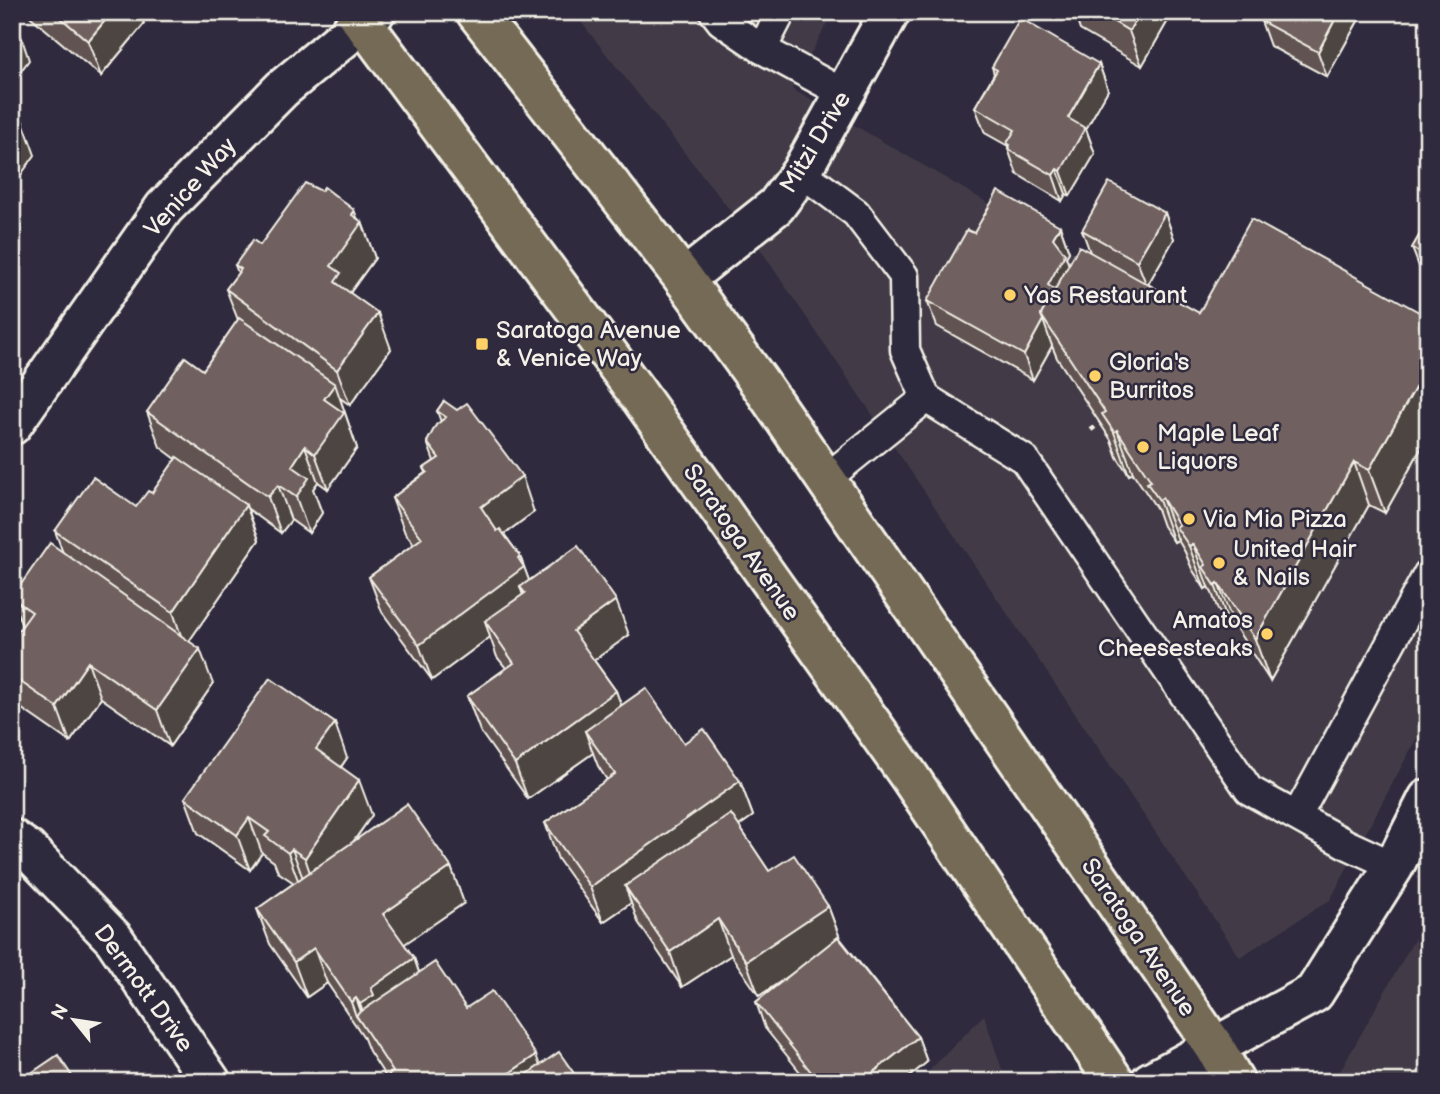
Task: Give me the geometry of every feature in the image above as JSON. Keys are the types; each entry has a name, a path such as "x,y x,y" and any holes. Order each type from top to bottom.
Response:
{"main road":[{"name":"Saratoga Avenue","path":"476,12 684,279 827,478 1214,1046 1235,1082"},
{"name":"Saratoga Avenue","path":"364,15 909,776 1115,1082"}],"street":[{"name":"Mitzi Drive","path":"684,279 776,206 801,172 890,12"},
{"name":"Venice Way","path":"12,425 163,208 282,89 364,15"},
{"path":"1150,1082 1314,993 1394,866 1428,799"},
{"name":"Dermott Drive","path":"12,839 28,850 114,939 211,1082"}],"lane":[{"path":"714,12 721,21 762,49 845,94"},
{"path":"762,49 781,12"},
{"path":"801,172 856,213 904,276 905,350 926,398 1024,459 1249,790 1346,844 1394,866"},
{"path":"827,478 926,398"},
{"path":"1297,816 1428,573"}],"path":[{"path":"1091,430 1100,423"}],"shaded area":[{"path":"573,12 833,12 792,89 1207,330 1428,328 1428,717 1330,900 1240,957 756,243"},
{"path":"1428,915 1428,1082 1334,1082"},
{"path":"984,1015 1006,1082 922,1082 930,1070"}],"building":[{"path":"54,12 112,12 88,41"},
{"path":"1098,12 1140,12 1129,31"},
{"path":"1266,12 1339,12 1318,52 1261,21"},
{"path":"1020,18 1099,64 1068,118 1085,128 1061,171 1057,169 1053,175 1008,149 1010,145 1007,143 1015,130 975,107 997,70 992,67"},
{"path":"12,112 22,119 12,134"},
{"path":"1109,182 1165,213 1137,261 1082,230"},
{"path":"305,183 321,191 324,187 354,210 352,215 362,222 331,266 341,273 335,282 378,313 337,370 226,289 241,269 235,265 253,240 260,245"},
{"name":"Yas Restaurant","path":"998,191 1060,226 1053,238 1065,254 1048,285 1055,290 1041,315 1043,320 1024,355 927,301 967,230 974,233"},
{"path":"1251,219 1428,317 1428,365 1369,470 1354,462 1255,639 1218,583 1215,585 1203,567 1206,565 1193,544 1189,546 1176,527 1179,525 1162,498 1159,500 1147,483 1151,481 1117,430 1114,432 1102,414 1105,412 1041,315 1079,246 1199,313"},
{"path":"1428,220 1428,257 1412,248"},
{"path":"239,318 335,384 324,399 344,413 315,454 305,446 292,466 309,478 296,497 278,485 268,497 147,412 185,357 203,370"},
{"path":"444,401 457,410 467,403 522,476 481,507 497,531 500,529 520,556 518,558 524,567 419,645 369,577 422,538 392,498 427,472 424,468 439,458 427,442 436,425 446,417 437,411"},
{"path":"177,457 246,505 173,612 55,531 93,477 136,507 148,491 152,493"},
{"path":"50,543 200,649 157,710 88,662 57,707 12,676 12,640 32,612 12,597"},
{"path":"578,546 616,600 573,631 616,691 515,764 467,696 514,663 485,621 525,593 520,587"},
{"path":"270,678 335,723 316,749 359,780 305,858 292,849 288,853 265,836 269,832 249,818 237,835 185,798"},
{"path":"646,688 684,743 704,729 740,781 590,887 545,823 615,774 585,731"},
{"path":"407,804 451,867 383,914 414,958 371,988 374,995 360,1004 356,998 351,1002 314,948 294,962 257,909"},
{"path":"731,814 769,871 794,855 828,906 746,961 718,919 670,952 625,886"},
{"path":"838,937 918,1037 861,1082 819,1082 756,1002"},
{"path":"435,962 466,1008 492,991 536,1055 496,1082 379,1082 393,1072 356,1015"},
{"path":"559,1052 580,1082 516,1082"},
{"path":"58,1055 76,1082 18,1082"}],"place":[{"name":"Yas Restaurant","path":"1010,295"},
{"name":"Saratoga Avenue & Venice Way","path":"482,344"},
{"name":"Gloria's Burritos","path":"1095,376"},
{"name":"Maple Leaf Liquors","path":"1143,447"},
{"name":"Via Mia Pizza","path":"1189,519"},
{"name":"United Hair & Nails","path":"1219,563"},
{"name":"Amatos Cheesesteaks","path":"1267,634"}]}
